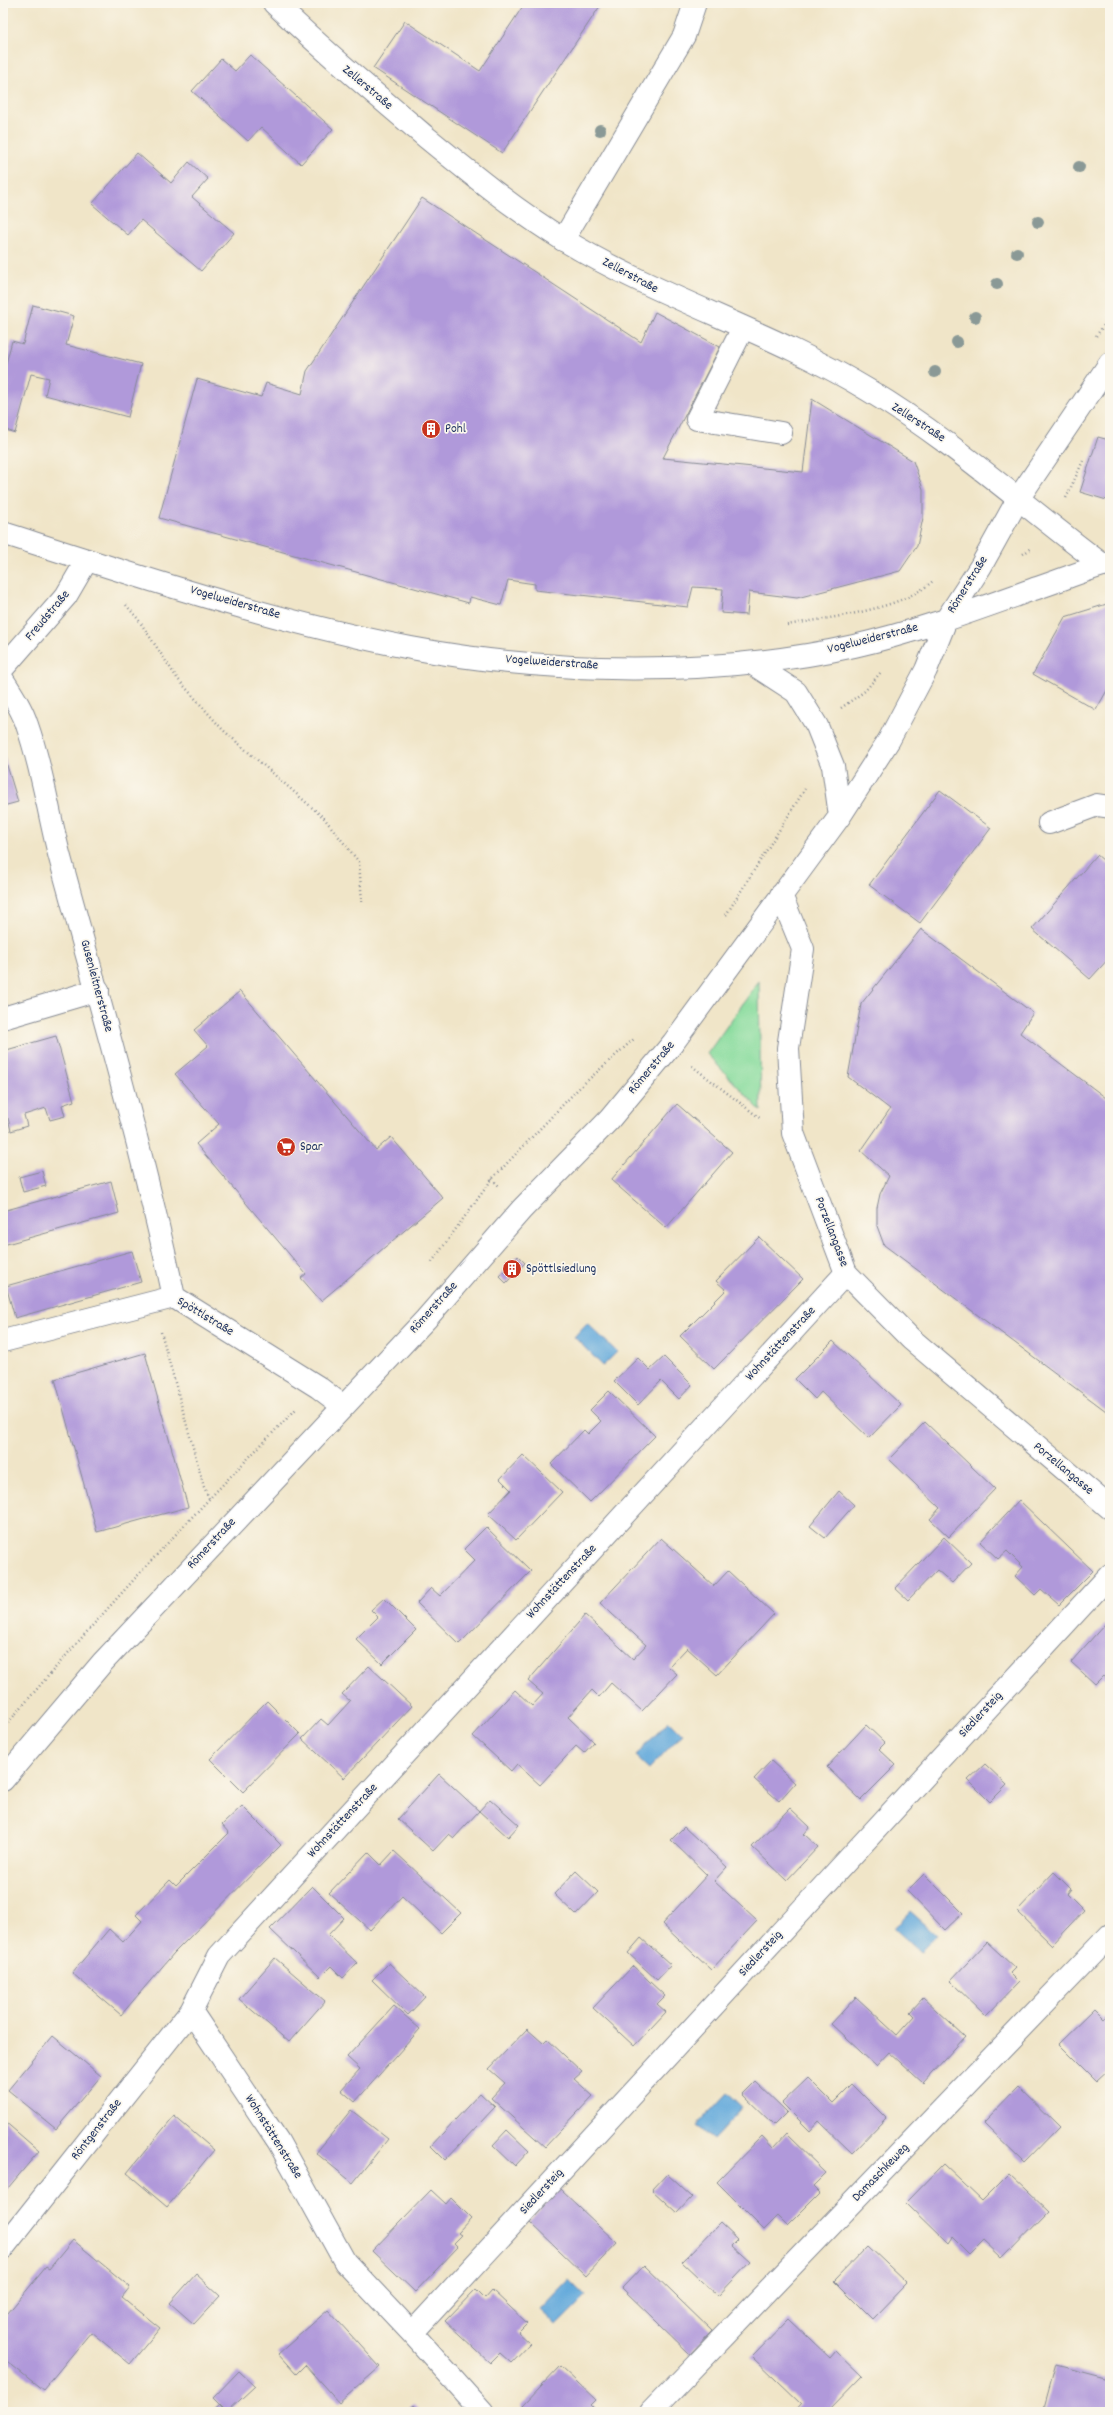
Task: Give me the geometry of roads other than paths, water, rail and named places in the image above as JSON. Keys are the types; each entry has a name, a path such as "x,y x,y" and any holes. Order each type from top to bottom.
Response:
{"street":[{"name":"Zellerstraße","path":"274,3 328,55 479,181 563,240 647,286 814,359 869,391 950,444 1018,499"},
{"path":"563,240 684,36 695,3"},
{"path":"743,328 697,419 781,433"},
{"name":"Römerstraße","path":"3,1780 102,1663 426,1319 522,1209 609,1120 673,1043 840,816 889,740 923,677 946,620 982,566 1018,499 1110,363"},
{"name":"Vogelweiderstraße","path":"1018,499 1107,564"},
{"name":"Vogelweiderstraße","path":"3,534 335,632 413,648 489,659 571,666 636,668 753,664 883,639 946,620 1107,564"},
{"name":"Freudstraße","path":"3,668 66,596 77,580 87,560"},
{"path":"753,664 796,692 817,726 834,766 840,816"},
{"name":"Gusenleitnerstraße","path":"3,680 18,703 27,726 59,853 98,990 158,1224 174,1297"},
{"path":"1049,823 1097,805 1110,807"},
{"name":"Porzellangasse","path":"781,896 803,949 788,1048 793,1132 846,1273 911,1339 1110,1508"},
{"path":"3,1018 98,990"},
{"name":"Wohnstättenstraße","path":"483,2412 412,2333 345,2262 278,2141 191,2011 219,1956 846,1273"},
{"name":"Spöttlstraße","path":"3,1341 174,1297 318,1387 344,1406"},
{"name":"Siedlersteig","path":"412,2333 1110,1575"},
{"name":"Damaschkeweg","path":"651,2412 1110,1935"},
{"name":"Röntgenstraße","path":"3,2248 191,2011"}],"water":[{"path":"587,1323 617,1352 603,1366 574,1337"},
{"path":"669,1721 682,1734 649,1769 635,1756"},
{"path":"910,1911 937,1935 920,1952 894,1928"},
{"path":"727,2093 743,2108 713,2140 697,2125"},
{"path":"569,2279 586,2296 556,2326 540,2309"}],"place":[{"name":"Pohl","path":"431,429"},
{"name":"Spar","path":"286,1147"},
{"name":"Spöttlsiedlung","path":"512,1269"}]}
